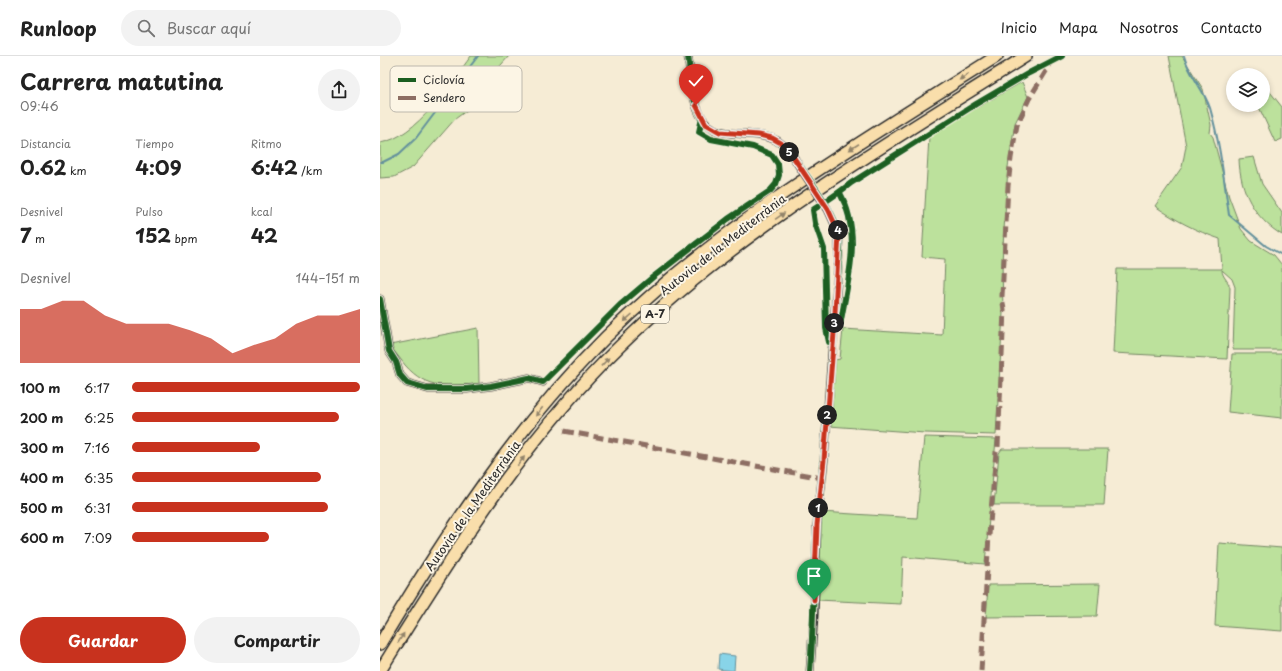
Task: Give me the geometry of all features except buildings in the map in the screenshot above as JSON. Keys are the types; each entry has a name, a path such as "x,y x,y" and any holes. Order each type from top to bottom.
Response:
{"highway":[{"name":"Autovia de la Mediterrània","path":"380,644 416,584 484,482 549,399 606,337 671,278 744,222 813,174 997,56"},
{"name":"Autovia de la Mediterrània","path":"380,671 431,589 498,490 562,408 620,346 685,288 758,231 822,186 1026,56"}],"street":[{"path":"688,56 696,105 706,124 720,132 759,135 772,138 781,143 794,158 828,209 839,233 824,460 817,525 814,616 810,671"},
{"path":"380,299 389,351 396,362 400,375 407,383 428,389 451,389 491,386 529,378 543,382"}],"green space":[{"path":"471,56 509,56 500,66 464,66"},
{"path":"1169,56 1182,56 1203,89 1211,125 1210,133 1213,137 1229,197 1241,229 1251,241 1274,255 1282,265 1282,350 1233,350 1235,287 1232,279 1222,270 1230,288 1227,359 1113,353 1117,269 1222,269 1220,239 1186,225 1155,206 1182,167 1186,146"},
{"path":"1022,82 1028,97 1015,123 1008,167 1002,262 1003,313 996,435 925,433 829,426 835,360 840,359 843,329 942,335 945,259 922,257 929,137"},
{"path":"1270,92 1282,107 1282,139 1275,142 1261,112 1270,112"},
{"path":"428,112 465,112 455,119 413,167 394,177 380,178 380,143 394,139 407,131"},
{"path":"1254,157 1262,184 1282,213 1282,235 1272,228 1256,212 1250,203 1242,182 1239,159"},
{"path":"478,328 479,384 439,385 430,383 413,373 390,345"},
{"path":"1232,354 1282,354 1282,418 1228,412"},
{"path":"924,437 996,439 985,564 903,557 901,604 817,600 821,512 917,518"},
{"path":"1002,449 1108,449 1104,505 994,505 999,453"},
{"path":"1219,543 1282,548 1282,631 1215,626"},
{"path":"1100,584 1097,616 986,617 988,585"}],"water":[{"path":"719,654 735,656 734,671 718,669"}],"waterway":[{"path":"470,66 478,56"},
{"path":"1184,56 1186,63 1204,94 1210,108 1219,148 1229,215 1266,246 1282,255"},
{"path":"380,162 399,154 416,138 436,112"}],"marked path":[{"path":"981,671 989,535 996,452 998,447 1004,310 1002,296 1011,158 1017,125 1029,99 1051,63"},
{"path":"564,431 822,478"}],"cycle path":[{"path":"688,56 694,99 700,116 705,123 711,128 719,131 764,136 772,138 780,143 789,152 808,177 826,204 836,224 840,241 826,431 817,524 810,671"},
{"path":"829,342 826,328 824,249 815,223 813,210 851,183 976,104 1029,73 1062,56"},
{"path":"380,299 389,351 396,362 400,375 407,383 428,389 467,389 491,386 529,378 543,382 620,305 653,277 728,219 770,191 776,184 779,175 778,164 772,155 753,147 711,139 699,132 702,118"},
{"path":"840,193 847,209 851,225 852,242 849,276 840,326"}],"route":[{"path":"696,105 706,124 720,132 759,135 772,138 781,143 794,158 828,209 839,233 834,333 815,554 814,600"}]}
